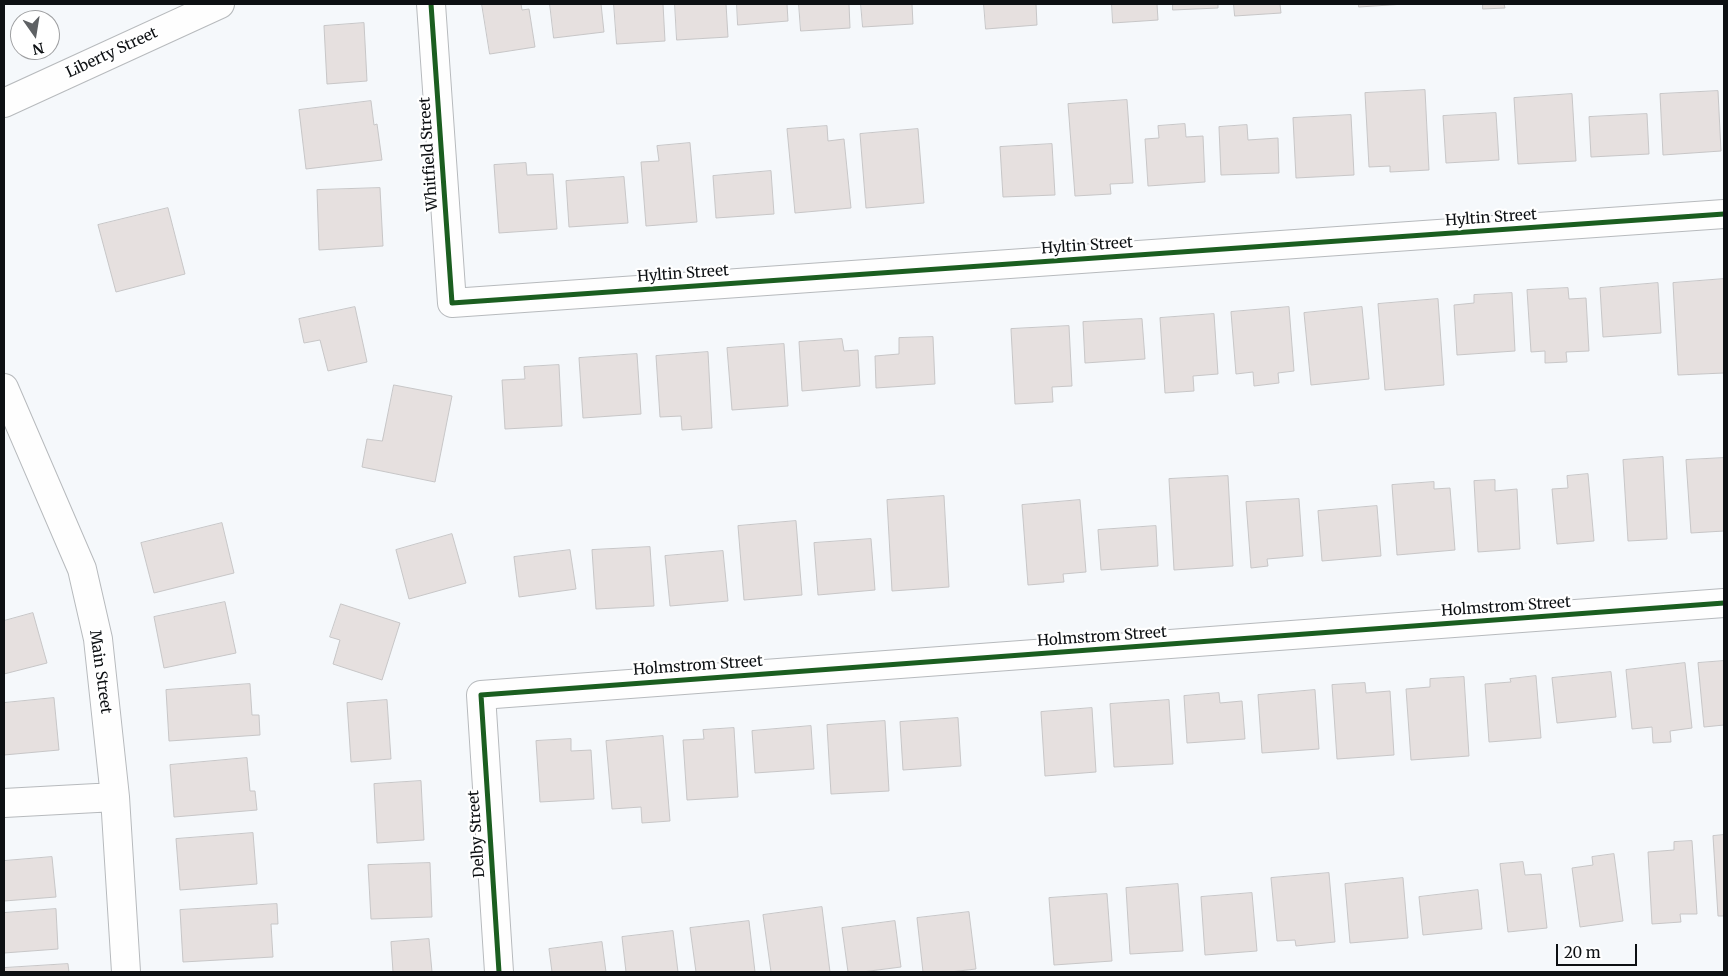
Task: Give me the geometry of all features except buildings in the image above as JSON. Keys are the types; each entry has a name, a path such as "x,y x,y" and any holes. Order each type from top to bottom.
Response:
{"street":[{"name":"Liberty Street","path":"4,103 220,4"},
{"name":"Whitfield Street","path":"431,4 452,303"},
{"name":"Hyltin Street","path":"452,303 1724,214"},
{"name":"Main Street","path":"4,388 82,569 98,639 115,797 126,972"},
{"name":"Holmstrom Street","path":"481,695 1724,603"},
{"name":"Delby Street","path":"481,695 499,972"},
{"path":"4,803 115,797"}],"cycle path":[{"path":"431,4 452,303 1724,214"},
{"path":"499,972 481,695 1724,603"}]}
